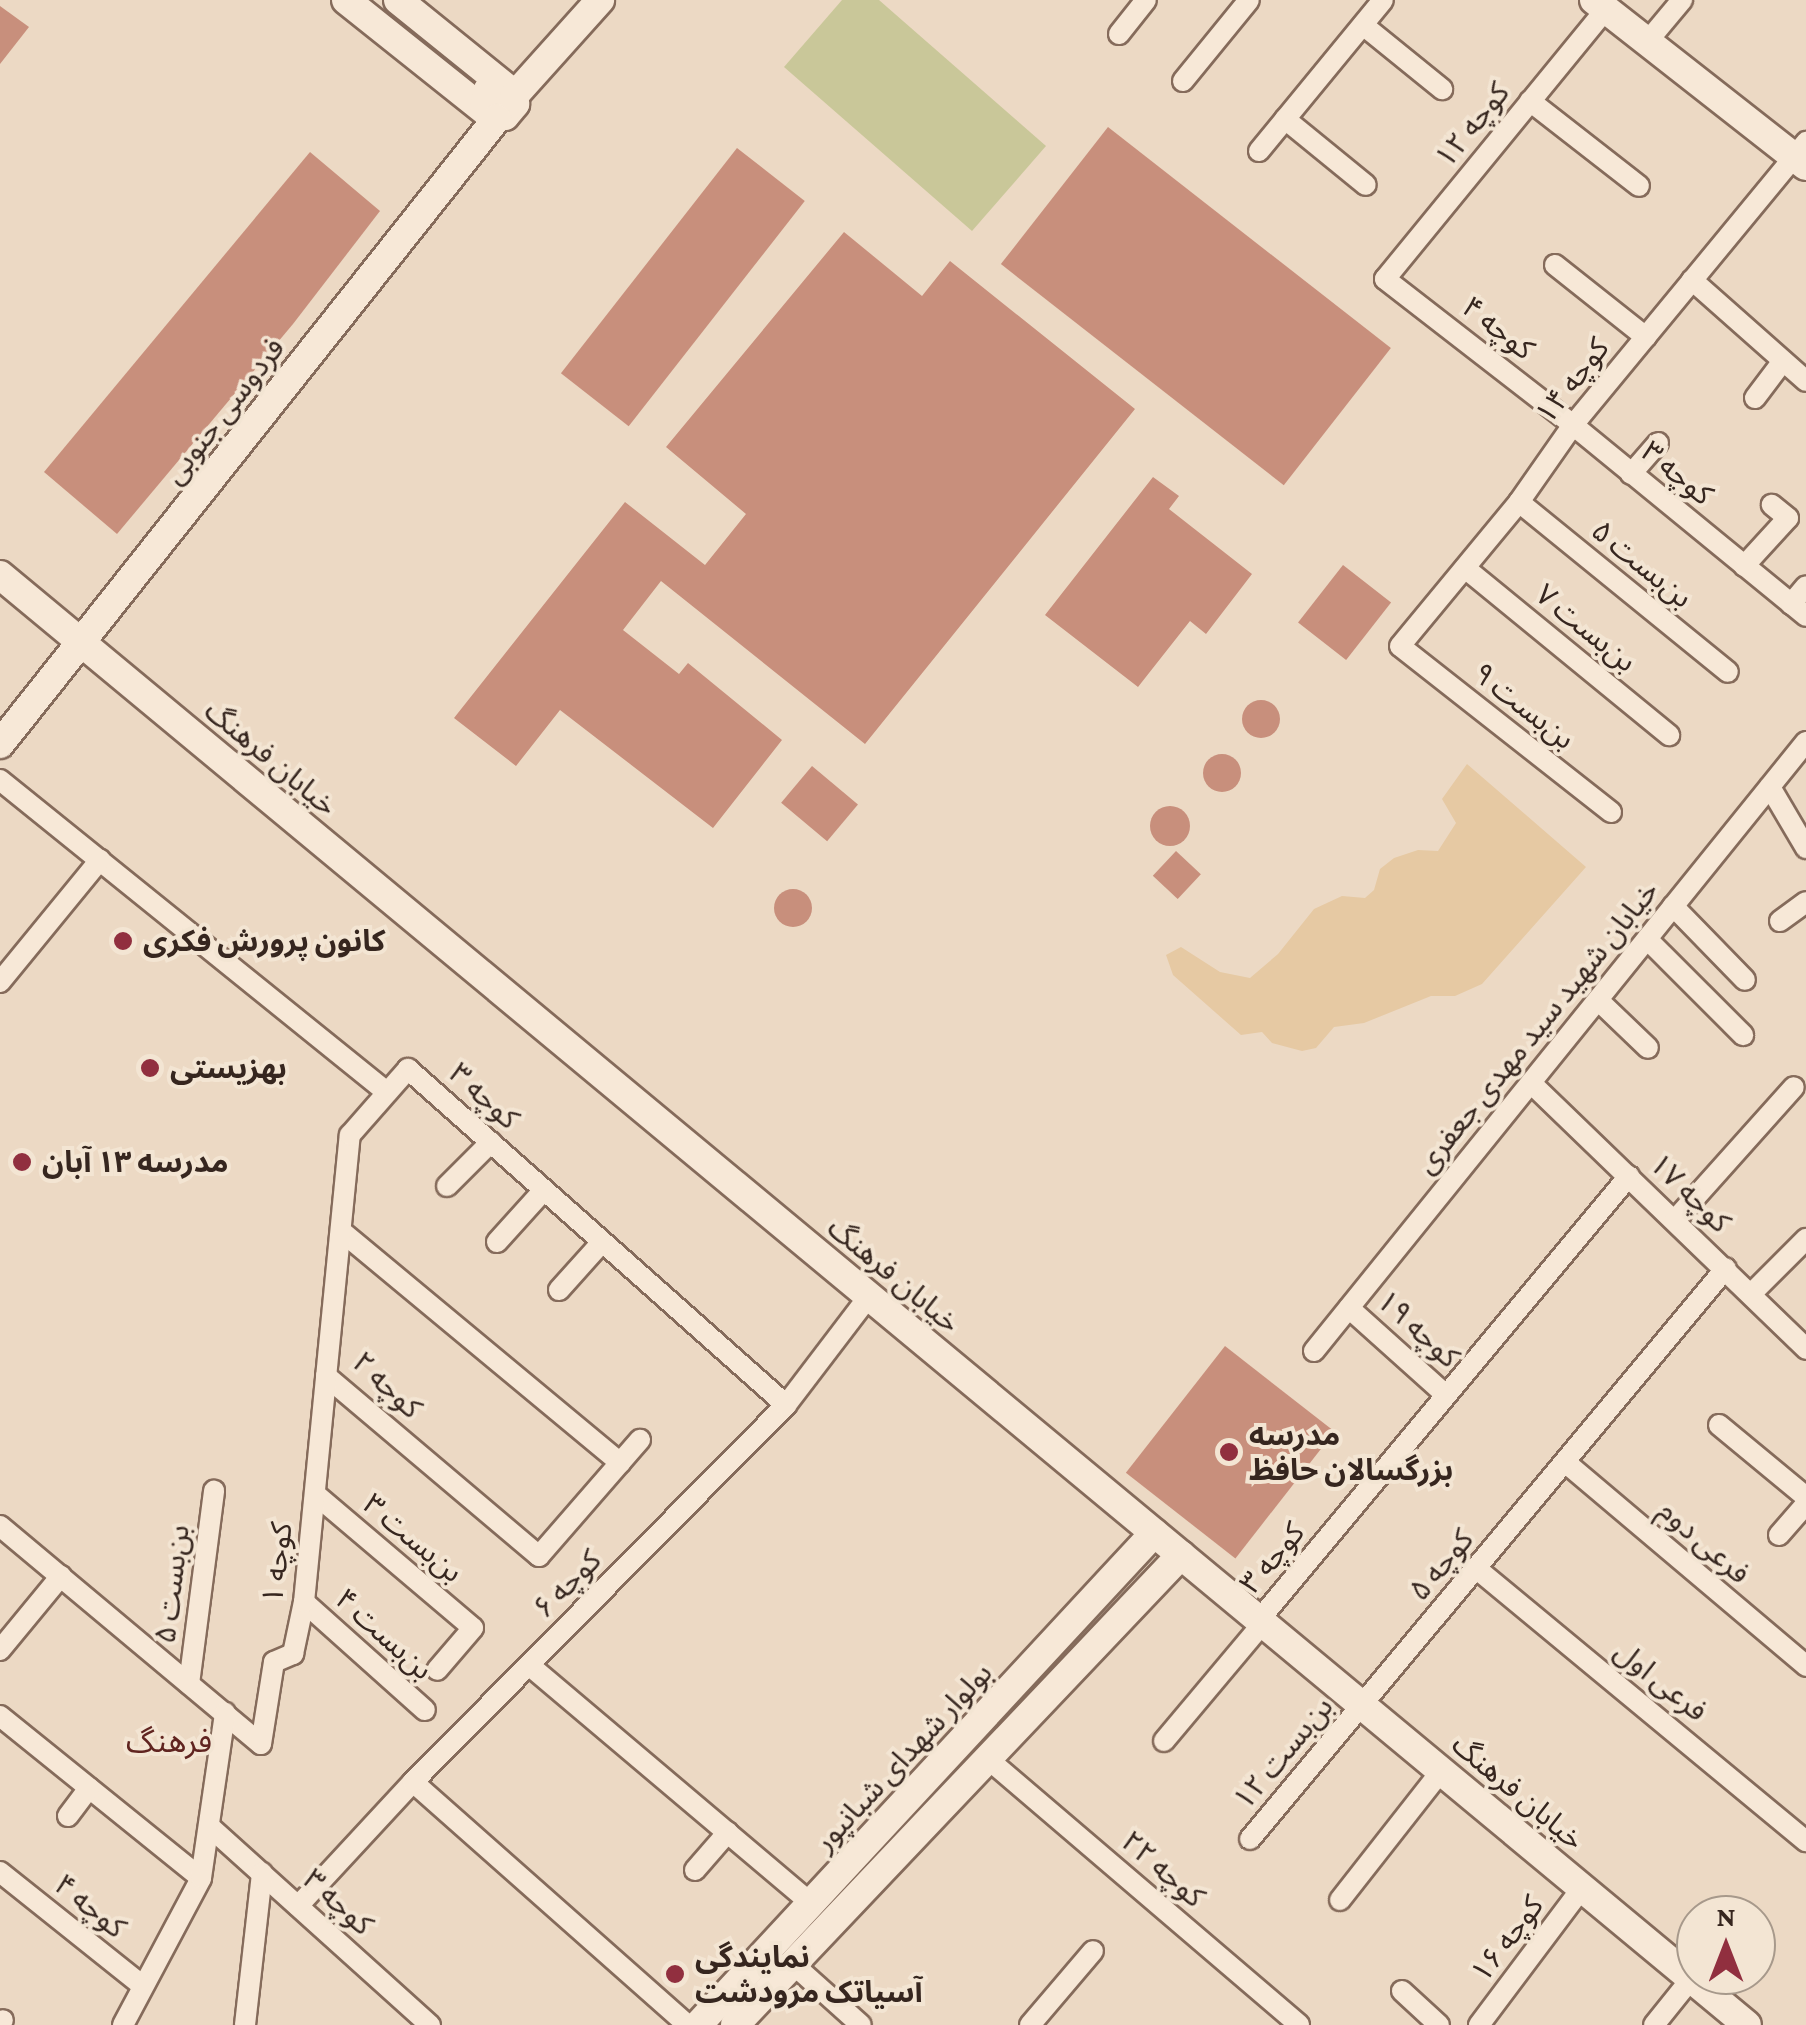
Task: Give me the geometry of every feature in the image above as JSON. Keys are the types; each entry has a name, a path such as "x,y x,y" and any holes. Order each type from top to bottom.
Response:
{"street":[{"path":"346,0 500,102"},
{"path":"398,0 500,102"},
{"name":"فردوسی جنوبی","path":"0,744 500,102 600,0"},
{"path":"1119,34 1146,0"},
{"path":"1183,80 1249,0"},
{"path":"1259,151 1383,0"},
{"path":"1647,42 1682,0"},
{"path":"1600,4 1802,155"},
{"name":"کوچه ۱۲","path":"1385,279 1530,102 1600,4"},
{"path":"1363,25 1442,89"},
{"path":"1530,102 1639,186"},
{"path":"1285,119 1366,185"},
{"name":"کوچه ۱۴","path":"1400,646 1692,280 1802,155"},
{"path":"1555,265 1646,337"},
{"name":"کوچه ۴","path":"1385,279 1574,425"},
{"path":"1692,280 1806,381"},
{"path":"1755,398 1784,361"},
{"name":"کوچه ۳","path":"1574,425 1744,566"},
{"path":"1631,474 1658,443"},
{"name":"بن‌بست ۵","path":"1518,502 1728,672"},
{"path":"1772,504 1788,518 1744,566 1798,610 1806,586"},
{"name":"بن‌بست ۷","path":"1464,568 1669,735"},
{"name":"خیابان فرهنگ","path":"0,575 1676,1966"},
{"name":"بن‌بست ۹","path":"1400,646 1611,812"},
{"name":"خیابان شهید سید مهدی جعفری","path":"1314,1350 1806,742"},
{"path":"0,780 388,1092"},
{"path":"1770,787 1806,848"},
{"path":"0,982 100,860"},
{"path":"1780,920 1806,902"},
{"path":"1673,906 1745,980"},
{"path":"1647,939 1744,1035"},
{"path":"1598,1000 1648,1048"},
{"name":"کوچه ۳","path":"388,1092 408,1068 544,1190"},
{"name":"کوچه ۱۷","path":"1531,1083 1806,1349"},
{"path":"1674,1220 1794,1087"},
{"name":"کوچه ۲","path":"388,1092 350,1135 326,1376 539,1556 620,1464"},
{"path":"447,1186 491,1142"},
{"path":"1446,1395 1629,1176"},
{"path":"496,1242 544,1190 786,1405"},
{"path":"341,1231 620,1464 640,1440"},
{"path":"1751,1294 1806,1239"},
{"path":"558,1290 602,1242"},
{"path":"1565,1462 1726,1268"},
{"name":"کوچه ۶","path":"298,1906 414,1782 786,1405 869,1296"},
{"name":"کوچه ۱۹","path":"1349,1308 1446,1395"},
{"name":"کوچه ۱","path":"225,1713 261,1744 274,1662 294,1654 304,1602 326,1376"},
{"name":"کوچه ۳","path":"1164,1741 1446,1395"},
{"path":"1719,1426 1806,1500 1779,1535"},
{"name":"کوچه ۵","path":"1363,1706 1565,1462"},
{"name":"فرعی دوم","path":"1565,1462 1806,1666"},
{"name":"بن‌بست ۵","path":"190,1684 214,1492"},
{"name":"بن‌بست ۳","path":"314,1494 473,1628 436,1670"},
{"path":"0,1526 225,1713 200,1878 123,2025"},
{"name":"بولوار شهدای شبانپور","path":"737,2009 810,1904 1154,1533"},
{"name":"بولوار شهدای شبانپور","path":"698,2025 737,2009 793,1964 1181,1555"},
{"name":"فرعی اول","path":"1476,1569 1806,1841"},
{"path":"0,1650 61,1576"},
{"path":"1110,1582 1134,1604"},
{"name":"بن‌بست ۴","path":"304,1602 425,1710"},
{"path":"529,1665 810,1904"},
{"name":"بن‌بست ۱۲","path":"1250,1839 1363,1706"},
{"path":"0,1716 200,1878"},
{"name":"کوچه ۲۲","path":"988,1758 1299,2025"},
{"path":"1340,1900 1441,1771"},
{"path":"414,1782 688,2025"},
{"path":"68,1816 90,1788"},
{"name":"کوچه ۳","path":"210,1827 428,2024"},
{"path":"695,1870 728,1832"},
{"name":"کوچه ۴","path":"0,1872 143,1986"},
{"path":"245,2025 262,1874"},
{"name":"کوچه ۱۶","path":"1479,2025 1582,1888"},
{"path":"1034,2024 1093,1951"},
{"path":"793,1964 862,2025"},
{"path":"1402,1991 1439,2025"},
{"path":"1654,2025 1678,1995"},
{"name":"خیابان فرهنگ","path":"1710,1995 1747,2025"}],"shaded area":[{"path":"842,0 879,0 1046,146 972,231 784,67"}],"sand":[{"path":"1467,764 1586,867 1482,984 1455,996 1431,996 1364,1023 1334,1027 1316,1048 1302,1051 1272,1043 1262,1032 1241,1035 1173,975 1166,955 1181,947 1220,972 1250,978 1278,954 1314,909 1342,896 1365,898 1374,890 1380,869 1394,858 1418,850 1438,851 1456,823 1442,799"}],"building":[{"path":"0,6 29,27 0,64"},
{"path":"1108,127 1391,348 1284,485 1001,264"},
{"path":"737,148 805,201 629,426 561,373"},
{"path":"310,152 380,211 293,324 117,534 44,472"},
{"path":"844,232 922,296 950,261 1135,409 865,744 661,581 623,630 679,674 688,663 782,740 713,828 560,710 516,766 454,718 625,502 705,565 746,514 666,447"},
{"path":"1153,477 1179,496 1169,509 1252,574 1206,634 1190,621 1138,687 1045,615"},
{"path":"1343,565 1391,603 1346,660 1298,623"},
{"path":"1261,700 1275,705 1280,719 1275,733 1261,738 1247,733 1242,719 1247,705"},
{"path":"1222,754 1236,759 1241,773 1236,787 1222,792 1208,787 1203,773 1208,759"},
{"path":"812,766 858,805 827,841 781,803"},
{"path":"1170,806 1184,812 1190,826 1184,840 1170,846 1156,840 1150,826 1156,812"},
{"path":"1176,851 1201,874 1178,899 1153,876"},
{"path":"793,889 807,894 812,908 807,922 793,927 779,922 774,908 779,894"},
{"name":"مدرسه بزرگسالان حافظ","path":"1225,1346 1335,1432 1235,1558 1126,1473"}],"place":[{"name":"کانون پرورش فکری","path":"123,941"},
{"name":"بهزیستی","path":"150,1068"},
{"name":"مدرسه ۱۳ آبان","path":"22,1162"},
{"name":"مدرسه بزرگسالان حافظ","path":"1229,1452"},
{"name":"نمایندگی آسیاتک مرودشت","path":"675,1974"}],"district":[{"name":"فرهنگ","path":"169,1741"}]}
